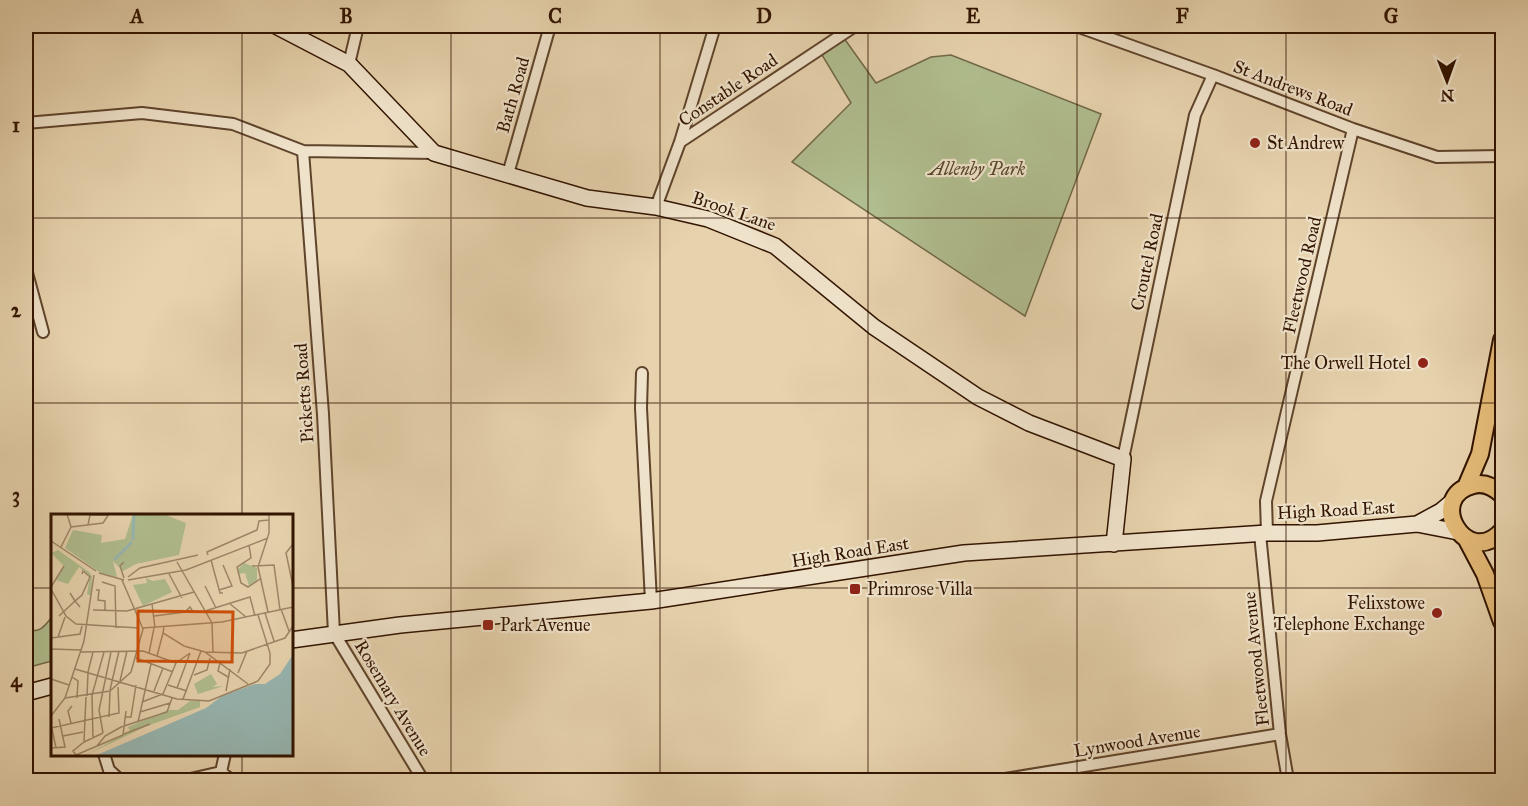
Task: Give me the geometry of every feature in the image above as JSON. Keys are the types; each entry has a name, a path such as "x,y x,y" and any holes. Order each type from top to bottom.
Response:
{"main road":[{"path":"1503,340 1480,454 1466,487 1453,501 1452,520 1485,574 1503,622"},
{"path":"1480,454 1498,491"},
{"path":"1466,487 1485,484 1498,491"},
{"path":"1462,535 1480,542 1499,534"},
{"path":"1485,574 1489,548 1499,534"}],"street":[{"path":"276,26 349,64 434,153"},
{"path":"349,64 358,26"},
{"name":"Bath Road","path":"508,174 550,26"},
{"path":"656,207 680,142 715,26"},
{"name":"Constable Road","path":"680,142 855,26"},
{"name":"St Andrews Road","path":"1076,26 1213,75 1353,129 1437,157 1503,156"},
{"name":"Croutel Road","path":"1123,459 1195,115 1213,75"},
{"path":"26,123 142,113 233,124 303,151 434,153"},
{"name":"Fleetwood Road","path":"1264,534 1266,501 1353,129"},
{"name":"Picketts Road","path":"303,151 323,414 334,633"},
{"name":"Brook Lane","path":"434,153 587,198 656,207 708,219 775,246 874,327 978,397 1029,423 1123,459"},
{"path":"26,269 43,332"},
{"path":"642,373 641,408 651,601"},
{"path":"1114,544 1123,459"},
{"name":"High Road East","path":"1417,524 1442,511 1453,501"},
{"name":"High Road East","path":"292,640 334,633 651,601 964,553 1264,534 1317,533 1417,524 1462,535"},
{"name":"Fleetwood Avenue","path":"1264,534 1280,734 1288,780"},
{"name":"Rosemary Avenue","path":"334,633 423,780"},
{"path":"26,693 51,686"},
{"name":"Lynwood Avenue","path":"999,780 1280,734"},
{"path":"105,755 109,770 118,780"},
{"path":"221,772 225,755"},
{"path":"186,780 221,772"},
{"path":"221,772 231,780"}],"green space":[{"name":"Allenby Park","path":"841,34 876,83 931,57 951,55 1101,114 1025,316 792,162 851,103 819,50"},
{"path":"51,618 51,661 26,668 26,629 34,631 44,627"}],"place":[{"name":"St Andrew","path":"1255,143"},
{"name":"The Orwell Hotel","path":"1423,363"},
{"name":"Primrose Villa","path":"855,589"},
{"name":"Felixstowe Telephone Exchange","path":"1437,613"},
{"name":"Park Avenue","path":"488,625"}]}
